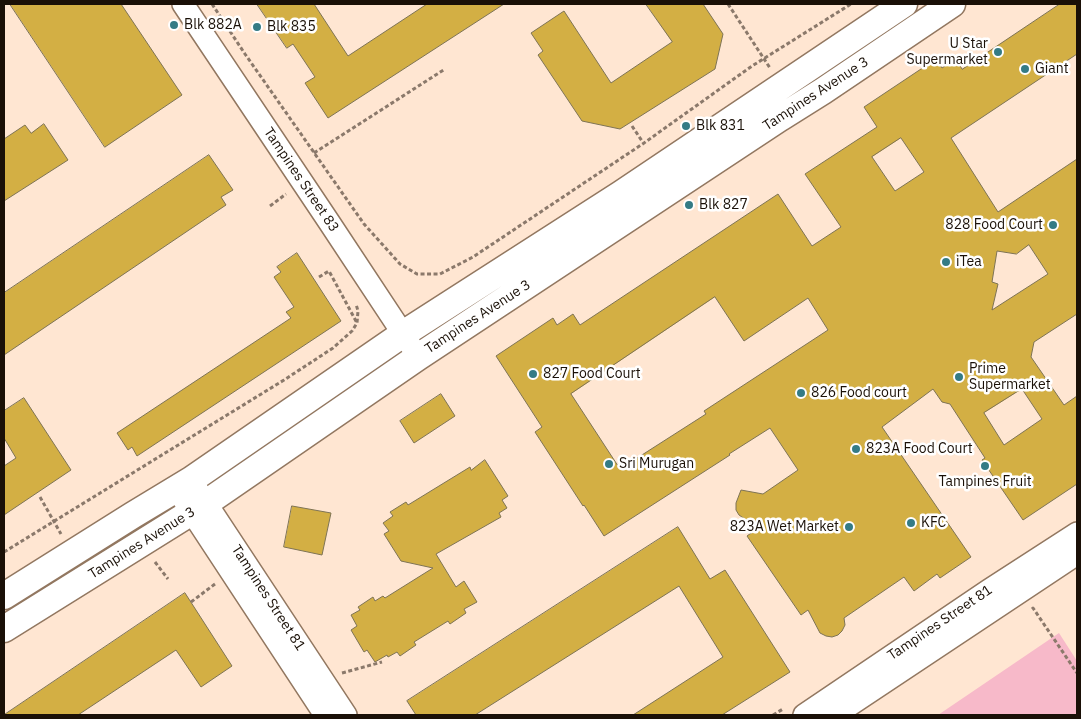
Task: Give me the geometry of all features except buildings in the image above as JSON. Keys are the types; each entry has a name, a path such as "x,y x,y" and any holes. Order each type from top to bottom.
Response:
{"street":[{"name":"Tampines Street 83","path":"184,4 418,357"},
{"name":"Tampines Avenue 3","path":"4,596 184,484 403,334 621,194 904,4"},
{"name":"Tampines Avenue 3","path":"4,629 199,507 418,357 952,4"},
{"name":"Tampines Street 81","path":"184,484 325,715"},
{"name":"Tampines Street 81","path":"199,507 346,715"},
{"name":"Tampines Street 81","path":"804,715 1077,533"},
{"name":"Tampines Street 81","path":"835,715 1077,554"}],"path":[{"path":"212,4 364,224 400,264 417,275 440,274 473,257 644,143 764,58 851,4"},
{"path":"728,4 782,86"},
{"path":"314,153 445,69"},
{"path":"632,126 644,143"},
{"path":"270,206 286,194"},
{"path":"319,277 329,271 357,323"},
{"path":"4,552 333,348 352,331 357,323 358,311 361,314"},
{"path":"40,497 54,521"},
{"path":"154,560 168,579"},
{"path":"192,602 212,586"},
{"path":"1026,614 1033,608 1077,673"},
{"path":"336,674 382,662"}],"shaded area":[{"path":"1059,633 1077,661 1077,715 938,715"}],"place":[{"name":"Blk 882A","path":"174,25"},
{"name":"Blk 835","path":"257,27"},
{"name":"U Star Supermarket","path":"998,52"},
{"name":"Giant","path":"1025,69"},
{"name":"Blk 831","path":"686,126"},
{"name":"Blk 827","path":"689,205"},
{"name":"828 Food Court","path":"1053,225"},
{"name":"iTea","path":"946,262"},
{"name":"827 Food Court","path":"533,374"},
{"name":"Prime Supermarket","path":"959,377"},
{"name":"826 Food court","path":"801,393"},
{"name":"823A Food Court","path":"856,449"},
{"name":"Sri Murugan","path":"609,464"},
{"name":"Tampines Fruit","path":"985,466"},
{"name":"KFC","path":"911,523"},
{"name":"823A Wet Market","path":"849,527"}]}
